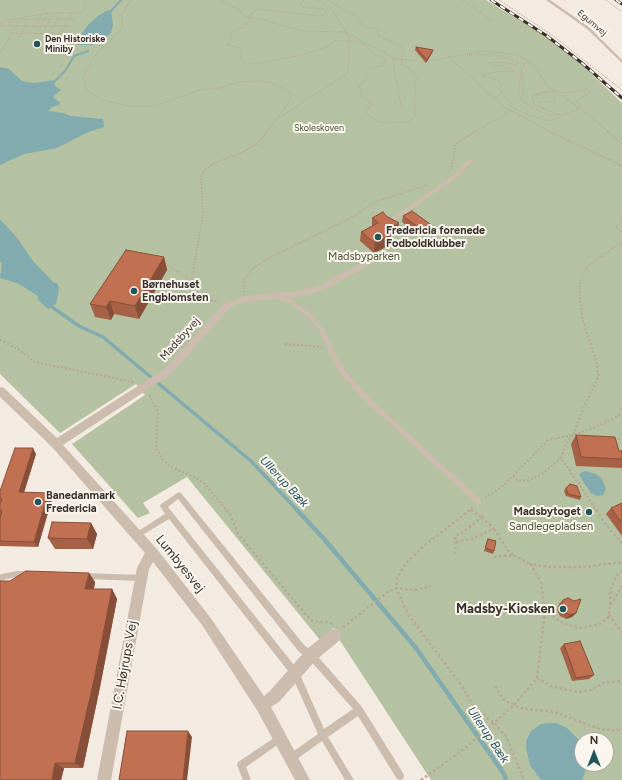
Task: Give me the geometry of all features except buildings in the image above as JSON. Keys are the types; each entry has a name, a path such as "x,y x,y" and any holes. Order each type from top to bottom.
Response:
{"street":[{"name":"Madsbyvej","path":"56,444 166,372 228,305 244,299 299,294 323,287 374,259"},
{"name":"Lumbyesvej","path":"0,391 56,444 152,552 206,621 262,705 303,780"},
{"name":"I.C. Højrups Vej","path":"104,780 143,568 152,552"},
{"path":"262,705 274,697 311,655 338,632"}],"lane":[{"name":"Egumvej","path":"548,0 582,23 622,62"},
{"path":"388,222 457,175 465,165 473,160"},
{"path":"275,297 291,302 309,315 322,330 329,347 344,374 370,402 479,502"},
{"path":"350,780 323,736 295,672 162,506 179,495 302,648 311,655 360,710 400,776"},
{"path":"137,535 170,515"},
{"path":"0,579 4,576 17,574 38,574"},
{"path":"77,576 141,578"},
{"path":"291,758 360,710"},
{"path":"247,780 241,765 280,738"}],"path":[{"path":"8,26 14,19 23,16 60,12 83,13 85,10 86,0"},
{"path":"131,0 121,16 123,28 96,54 83,77 84,84 89,93 97,98 117,104 140,107 155,106 200,90 260,80 291,91 290,101 268,133 251,149 220,159 205,169 201,177 203,215 191,281 192,294 228,305"},
{"path":"219,0 241,11 243,16 249,18 302,30 345,32 392,58 402,60 424,62 471,53 496,51 519,55 533,63 555,96 554,100 538,102 546,110"},
{"path":"304,0 300,5 303,7 324,9 327,13 320,16 263,9 251,14 246,27 235,30 230,35 232,39 226,45 242,48 242,60 246,63 270,62 327,47 336,40 360,42 369,48 371,52 384,59 384,65 369,68 365,81 359,86 362,91 361,96 371,105 367,111 368,116 374,120 387,123 408,122 416,117 414,111 416,107 414,103 416,95 414,84 417,77 415,73 401,64 403,47 379,36 376,29 366,27 358,21 356,16 341,10 327,0"},
{"path":"278,118 348,73 350,63 349,40 336,15 329,7 318,0"},
{"path":"462,0 494,21"},
{"path":"499,0 552,35 622,90"},
{"path":"606,0 622,12"},
{"path":"60,12 45,42 57,42 72,13"},
{"path":"36,34 48,13"},
{"path":"42,34 54,13"},
{"path":"30,33 42,14"},
{"path":"19,37 32,15"},
{"path":"0,53 23,16"},
{"path":"71,26 0,25 1,21 14,19 75,19"},
{"path":"10,33 68,34"},
{"path":"460,56 494,54 518,62 517,64 502,62 488,63 513,70 512,72 494,72 481,75 499,81 501,85 501,94 496,99"},
{"path":"392,58 404,112"},
{"path":"450,58 508,109 574,144 622,166"},
{"path":"533,63 524,63 518,94 523,102 543,113 563,115"},
{"path":"522,72 523,102"},
{"path":"563,115 546,110 534,104 532,96 552,90 568,93 584,89 589,90 590,91 588,93 579,98 578,104 594,121 613,135 622,144"},
{"path":"500,92 504,94 512,107 549,122 577,110 578,108 552,90"},
{"path":"448,175 456,143 507,113 508,109"},
{"path":"244,299 244,280 252,269 267,259 351,218 375,202 433,184"},
{"path":"622,222 616,227 622,232"},
{"path":"513,476 518,481 529,480 542,474 561,458 568,440 573,435 586,402 600,376 583,321 579,288 580,278 590,264 622,242"},
{"path":"159,261 175,269 191,281"},
{"path":"0,340 18,349 35,362 139,383 146,386 158,412 156,448 163,460 171,467 196,478 205,484 230,514 238,534 308,617 314,622 329,622 338,632 389,591 396,588 415,590 431,586"},
{"path":"285,344 329,347"},
{"path":"524,780 506,736 494,723 475,708 461,685 408,614 396,588 397,578 406,563 426,544 479,502 504,485 548,440 573,435 596,427 622,414"},
{"path":"573,435 580,436"},
{"path":"607,439 622,439"},
{"path":"561,458 610,530 622,543"},
{"path":"471,509 486,520 494,529 506,549 513,555 531,564 550,567 585,567 622,562"},
{"path":"455,554 455,536 462,534 482,517"},
{"path":"456,542 472,539 494,529"},
{"path":"494,557 513,555"},
{"path":"422,780 427,778 494,723 514,705 537,678 545,610 541,583 531,564"},
{"path":"529,609 545,610 563,623 579,628 598,625 607,619 609,615 611,588 616,576 622,571"},
{"path":"610,606 622,585"},
{"path":"609,615 622,633"},
{"path":"537,678 553,687 578,692 591,690 604,683 622,681"},
{"path":"495,686 504,700 514,705 530,710 555,712 596,728 616,731 622,729"}],"green space":[{"name":"Madsbyparken","path":"0,0 486,0 545,36 580,63 622,103 622,780 431,780 337,636 334,628 320,640 187,477 143,503 150,513 138,518 72,444 145,395 136,384 60,433 0,374"}],"water":[{"path":"111,10 113,25 111,33 101,41 92,45 78,45 81,35 88,25 98,16"},
{"path":"0,67 9,69 22,81 33,83 55,80 54,85 61,90 54,95 54,98 60,102 59,105 52,107 48,111 63,113 71,116 103,119 104,127 86,133 57,148 24,154 0,165"},
{"path":"0,219 17,238 33,261 53,282 58,284 59,290 56,304 48,309 38,300 38,296 19,284 0,278 2,263 0,262"},
{"path":"585,471 596,474 602,479 606,489 603,495 597,496 591,493 579,475"},
{"path":"556,723 567,728 574,735 574,772 585,772 582,780 541,780 530,765 526,741 531,731 541,724"}],"waterway":[{"path":"108,14 121,0"},
{"path":"52,84 65,71 74,56 88,51"},
{"name":"Ullerup Bæk","path":"51,303 52,307 79,326 103,337 251,461 298,511"},
{"name":"Ullerup Bæk","path":"297,510 324,539 416,648 504,774 506,780"}],"railway":[{"path":"491,0 547,36 582,63 622,98"},
{"path":"616,0 622,4"}],"place":[{"name":"Den Historiske Miniby","path":"37,44"},
{"name":"Fredericia forenede Fodboldklubber","path":"378,237"},
{"name":"Børnehuset Engblomsten","path":"134,291"},
{"name":"Banedanmark Fredericia","path":"38,502"},
{"name":"Madsbytoget","path":"589,512"},
{"name":"Madsby-Kiosken","path":"563,609"}],"park label":[{"name":"Skoleskoven","path":"319,128"},
{"name":"Sandlegepladsen","path":"551,527"}]}
